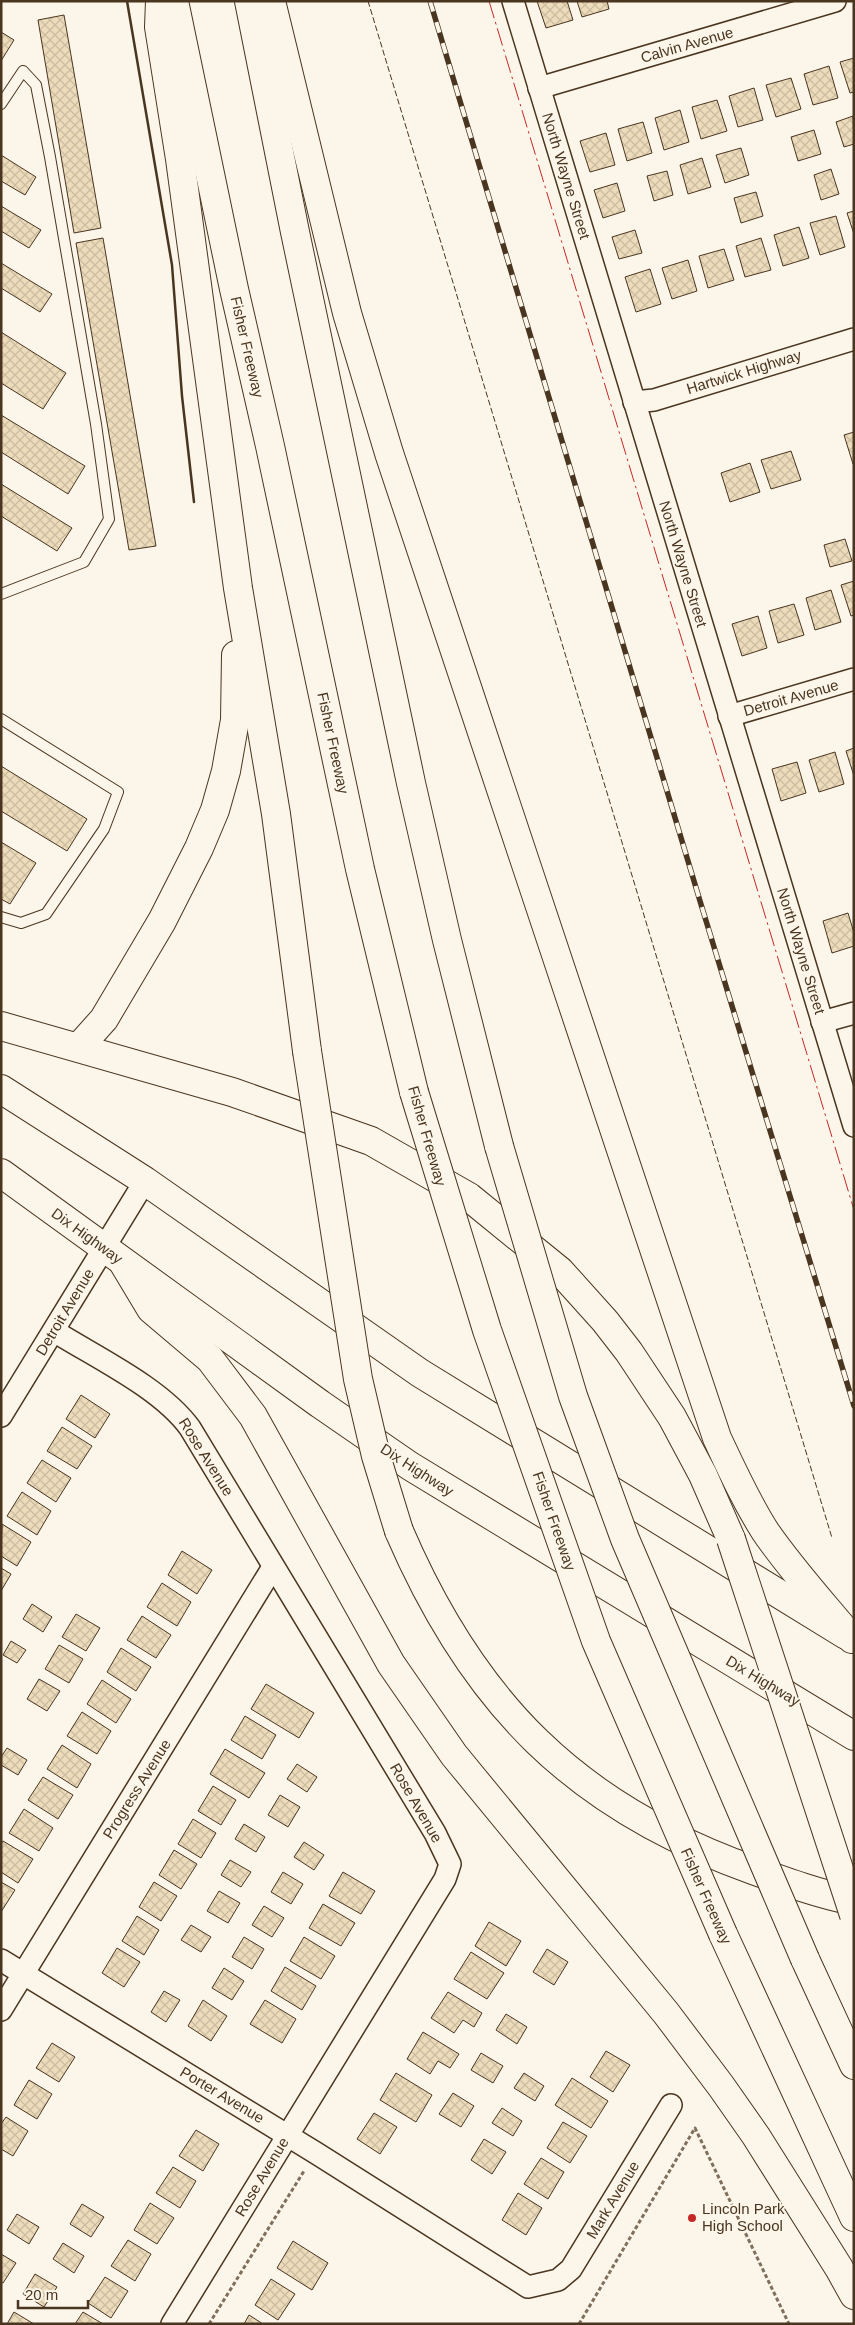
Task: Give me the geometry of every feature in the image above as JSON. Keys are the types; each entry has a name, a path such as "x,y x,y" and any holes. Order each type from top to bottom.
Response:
{"main road":[{"path":"160,1 160,27 238,588 276,814 307,1051 358,1379 376,1456 399,1531 414,1566 443,1622 478,1675 512,1718 570,1772 645,1823 716,1857 822,1894 854,1901"},
{"name":"Fisher Freeway","path":"174,1 234,289 272,456 360,869 414,1092 487,1330 596,1641 723,1934 854,2217"},
{"path":"249,1 293,222 411,783 446,940 498,1146 573,1396 622,1530 805,1959 854,2065"},
{"path":"271,1 347,313 389,453 717,1438 742,1492 766,1531 793,1569 853,1639"},
{"path":"79,1047 104,1019 162,921 198,848 214,810 226,771 235,720 238,588"},
{"path":"1,1026 232,1092 371,1141 468,1197 560,1271 629,1352 672,1417 703,1475 731,1539 854,1915"},
{"path":"1,1089 145,1181 420,1373 853,1639"},
{"name":"Dix Highway","path":"1,1173 114,1256 410,1466 854,1736"},
{"path":"114,1256 151,1308 210,1359 253,1416 391,1664 454,1755 666,2013 721,2086 761,2144 854,2295"}],"street":[{"name":"North Wayne Street","path":"513,1 854,1126"},
{"name":"Calvin Avenue","path":"539,88 835,1"},
{"name":"Hartwick Highway","path":"634,402 654,400 854,339"},
{"name":"Detroit Avenue","path":"729,716 854,679"},
{"path":"822,1022 854,1013"},
{"name":"Detroit Avenue","path":"1,1416 54,1331 114,1256 145,1181"},
{"name":"Rose Avenue","path":"54,1331 160,1397 179,1412 435,1833 450,1864 445,1879 172,2324"},
{"name":"Progress Avenue","path":"1,2010 273,1567"},
{"name":"Porter Avenue","path":"1,1960 287,2136 514,2280 528,2288 544,2284"},
{"name":"Mark Avenue","path":"544,2284 558,2280 571,2269 671,2105"}],"lane":[{"path":"1,104 23,71 36,85 96,424 109,519 84,562 1,594"},
{"path":"1,719 118,792 104,829 46,914 21,923 1,917"}],"path":[{"path":"579,2324 695,2128 789,2324"},
{"path":"209,2324 298,2177 306,2169"}],"building":[{"path":"537,1 567,1 573,20 546,28"},
{"path":"577,1 607,1 609,9 582,17"},
{"path":"64,15 101,228 74,233 38,20"},
{"path":"1,32 14,40 1,61"},
{"path":"854,58 854,92 850,93 840,62"},
{"path":"829,66 838,98 813,105 804,74"},
{"path":"791,78 801,109 776,117 766,85"},
{"path":"754,88 763,120 738,127 729,96"},
{"path":"717,100 727,131 701,139 692,107"},
{"path":"680,110 689,142 664,150 655,118"},
{"path":"853,116 854,144 844,147 836,122"},
{"path":"643,122 652,153 627,161 618,129"},
{"path":"814,130 821,154 798,161 791,137"},
{"path":"606,133 615,165 590,172 580,141"},
{"path":"741,148 749,175 725,183 716,155"},
{"path":"1,155 36,177 25,195 1,181"},
{"path":"702,158 711,187 688,194 680,165"},
{"path":"831,169 839,194 821,200 814,175"},
{"path":"667,171 673,195 654,201 647,176"},
{"path":"617,183 625,211 603,218 594,190"},
{"path":"756,192 763,216 741,223 734,198"},
{"path":"1,206 41,230 29,248 1,231"},
{"path":"854,211 854,234 847,213"},
{"path":"836,216 845,247 820,255 810,223"},
{"path":"799,227 809,258 783,266 774,235"},
{"path":"635,230 642,253 619,259 612,237"},
{"path":"103,238 156,546 129,550 76,243"},
{"path":"761,238 771,270 745,277 736,246"},
{"path":"724,249 734,280 708,288 699,256"},
{"path":"688,260 697,291 672,299 662,268"},
{"path":"1,263 52,294 40,312 1,288"},
{"path":"650,269 661,304 636,312 625,277"},
{"path":"1,332 66,373 43,409 1,383"},
{"path":"1,415 85,466 68,494 1,452"},
{"path":"854,432 854,464 853,464 844,435"},
{"path":"791,451 801,480 771,489 761,460"},
{"path":"750,463 760,492 730,502 721,473"},
{"path":"1,484 72,528 57,551 1,516"},
{"path":"845,539 852,561 830,567 824,545"},
{"path":"854,581 854,615 851,616 841,585"},
{"path":"831,590 841,622 815,630 806,598"},
{"path":"794,604 804,635 778,643 769,611"},
{"path":"758,616 767,648 742,656 732,624"},
{"path":"854,748 854,776 846,751"},
{"path":"835,752 844,784 819,792 809,760"},
{"path":"797,762 806,793 781,801 772,769"},
{"path":"1,766 87,819 67,851 1,811"},
{"path":"1,842 36,863 10,904 1,899"},
{"path":"848,913 854,933 854,946 832,953 823,921"},
{"path":"81,1395 110,1414 95,1438 66,1419"},
{"path":"62,1427 92,1446 77,1469 47,1451"},
{"path":"42,1460 71,1478 56,1502 27,1483"},
{"path":"22,1492 51,1511 37,1535 7,1516"},
{"path":"2,1524 31,1542 17,1566 1,1556"},
{"path":"182,1551 212,1570 197,1594 168,1575"},
{"path":"1,1568 11,1574 1,1591"},
{"path":"162,1583 191,1602 177,1626 147,1607"},
{"path":"32,1604 52,1617 43,1632 23,1619"},
{"path":"76,1614 100,1628 86,1651 62,1637"},
{"path":"142,1616 171,1635 156,1658 127,1640"},
{"path":"11,1641 26,1650 17,1663 3,1655"},
{"path":"59,1645 83,1659 69,1683 45,1669"},
{"path":"121,1648 151,1667 136,1691 107,1672"},
{"path":"39,1679 60,1691 47,1711 27,1699"},
{"path":"102,1680 131,1699 116,1723 87,1704"},
{"path":"266,1684 314,1713 299,1738 251,1709"},
{"path":"82,1712 111,1731 97,1754 67,1736"},
{"path":"245,1716 276,1735 262,1759 231,1740"},
{"path":"62,1745 91,1764 77,1788 47,1769"},
{"path":"7,1748 27,1760 18,1775 1,1765 1,1757"},
{"path":"225,1749 265,1773 249,1798 210,1774"},
{"path":"297,1764 317,1777 307,1792 287,1779"},
{"path":"43,1777 73,1795 58,1819 28,1800"},
{"path":"213,1786 236,1800 221,1825 198,1811"},
{"path":"280,1795 300,1807 288,1827 268,1815"},
{"path":"24,1809 53,1828 39,1851 9,1833"},
{"path":"193,1819 216,1833 201,1858 178,1844"},
{"path":"244,1824 265,1837 256,1852 235,1839"},
{"path":"3,1841 33,1859 18,1883 1,1872 1,1844"},
{"path":"304,1842 324,1855 314,1870 294,1857"},
{"path":"174,1850 197,1864 181,1889 159,1875"},
{"path":"230,1860 251,1872 241,1887 221,1875"},
{"path":"283,1872 303,1884 291,1904 271,1892"},
{"path":"343,1872 375,1891 361,1914 329,1896"},
{"path":"1,1882 15,1890 1,1912"},
{"path":"154,1882 177,1896 161,1921 139,1907"},
{"path":"219,1891 240,1903 228,1923 207,1911"},
{"path":"323,1904 355,1923 341,1946 309,1928"},
{"path":"264,1906 284,1918 272,1937 252,1925"},
{"path":"137,1916 159,1930 144,1955 122,1941"},
{"path":"489,1922 521,1941 506,1966 475,1946"},
{"path":"191,1925 211,1937 201,1952 181,1940"},
{"path":"244,1937 264,1949 252,1969 232,1957"},
{"path":"304,1937 335,1956 321,1979 290,1961"},
{"path":"117,1948 140,1962 124,1987 102,1973"},
{"path":"547,1949 568,1962 554,1985 533,1972"},
{"path":"471,1952 504,1973 487,1999 454,1979"},
{"path":"285,1967 316,1986 302,2010 271,1991"},
{"path":"224,1968 244,1981 232,2000 212,1988"},
{"path":"164,1991 180,2000 166,2022 151,2012"},
{"path":"448,1992 482,2013 474,2027 463,2020 454,2033 431,2018"},
{"path":"203,2000 227,2016 211,2041 188,2026"},
{"path":"265,2000 296,2019 282,2043 250,2024"},
{"path":"506,2014 527,2027 517,2044 496,2030"},
{"path":"423,2032 459,2054 450,2068 438,2061 430,2074 407,2059"},
{"path":"52,2043 75,2057 59,2082 36,2068"},
{"path":"606,2051 630,2065 613,2092 590,2077"},
{"path":"481,2053 503,2066 493,2083 471,2070"},
{"path":"396,2073 432,2095 416,2122 380,2100"},
{"path":"524,2073 544,2086 535,2101 514,2088"},
{"path":"572,2078 608,2101 591,2128 555,2105"},
{"path":"29,2080 52,2094 37,2119 14,2105"},
{"path":"453,2093 474,2106 461,2127 439,2114"},
{"path":"502,2108 522,2121 513,2136 492,2123"},
{"path":"374,2113 397,2127 380,2154 357,2139"},
{"path":"6,2117 28,2131 13,2156 1,2149 1,2124"},
{"path":"563,2122 587,2136 570,2163 547,2148"},
{"path":"196,2130 219,2144 203,2171 179,2156"},
{"path":"484,2139 506,2152 492,2174 471,2160"},
{"path":"541,2158 564,2172 548,2199 524,2184"},
{"path":"173,2167 196,2181 180,2208 156,2193"},
{"path":"518,2193 542,2208 526,2235 502,2220"},
{"path":"150,2203 174,2218 157,2244 134,2230"},
{"path":"82,2204 104,2217 91,2237 70,2224"},
{"path":"17,2214 39,2227 29,2244 7,2230"},
{"path":"128,2240 151,2254 135,2281 111,2266"},
{"path":"293,2241 328,2263 312,2290 277,2268"},
{"path":"63,2243 84,2256 74,2273 53,2259"},
{"path":"1,2254 16,2263 3,2283 1,2282"},
{"path":"35,2274 57,2287 44,2307 23,2294"},
{"path":"105,2277 128,2291 111,2318 88,2303"},
{"path":"271,2279 295,2294 278,2320 255,2305"},
{"path":"14,2312 34,2324 7,2324"},
{"path":"83,2312 103,2324 75,2324"},
{"path":"249,2315 263,2324 244,2324"}],"railway":[{"path":"430,1 700,901 854,1406"}],"fence":[{"path":"368,1 832,1538"}],"wall":[{"path":"127,1 172,265 182,396 194,502"}],"power":[{"path":"489,1 854,1210"}],"place":[{"name":"Lincoln Park High School","path":"692,2218"}]}
